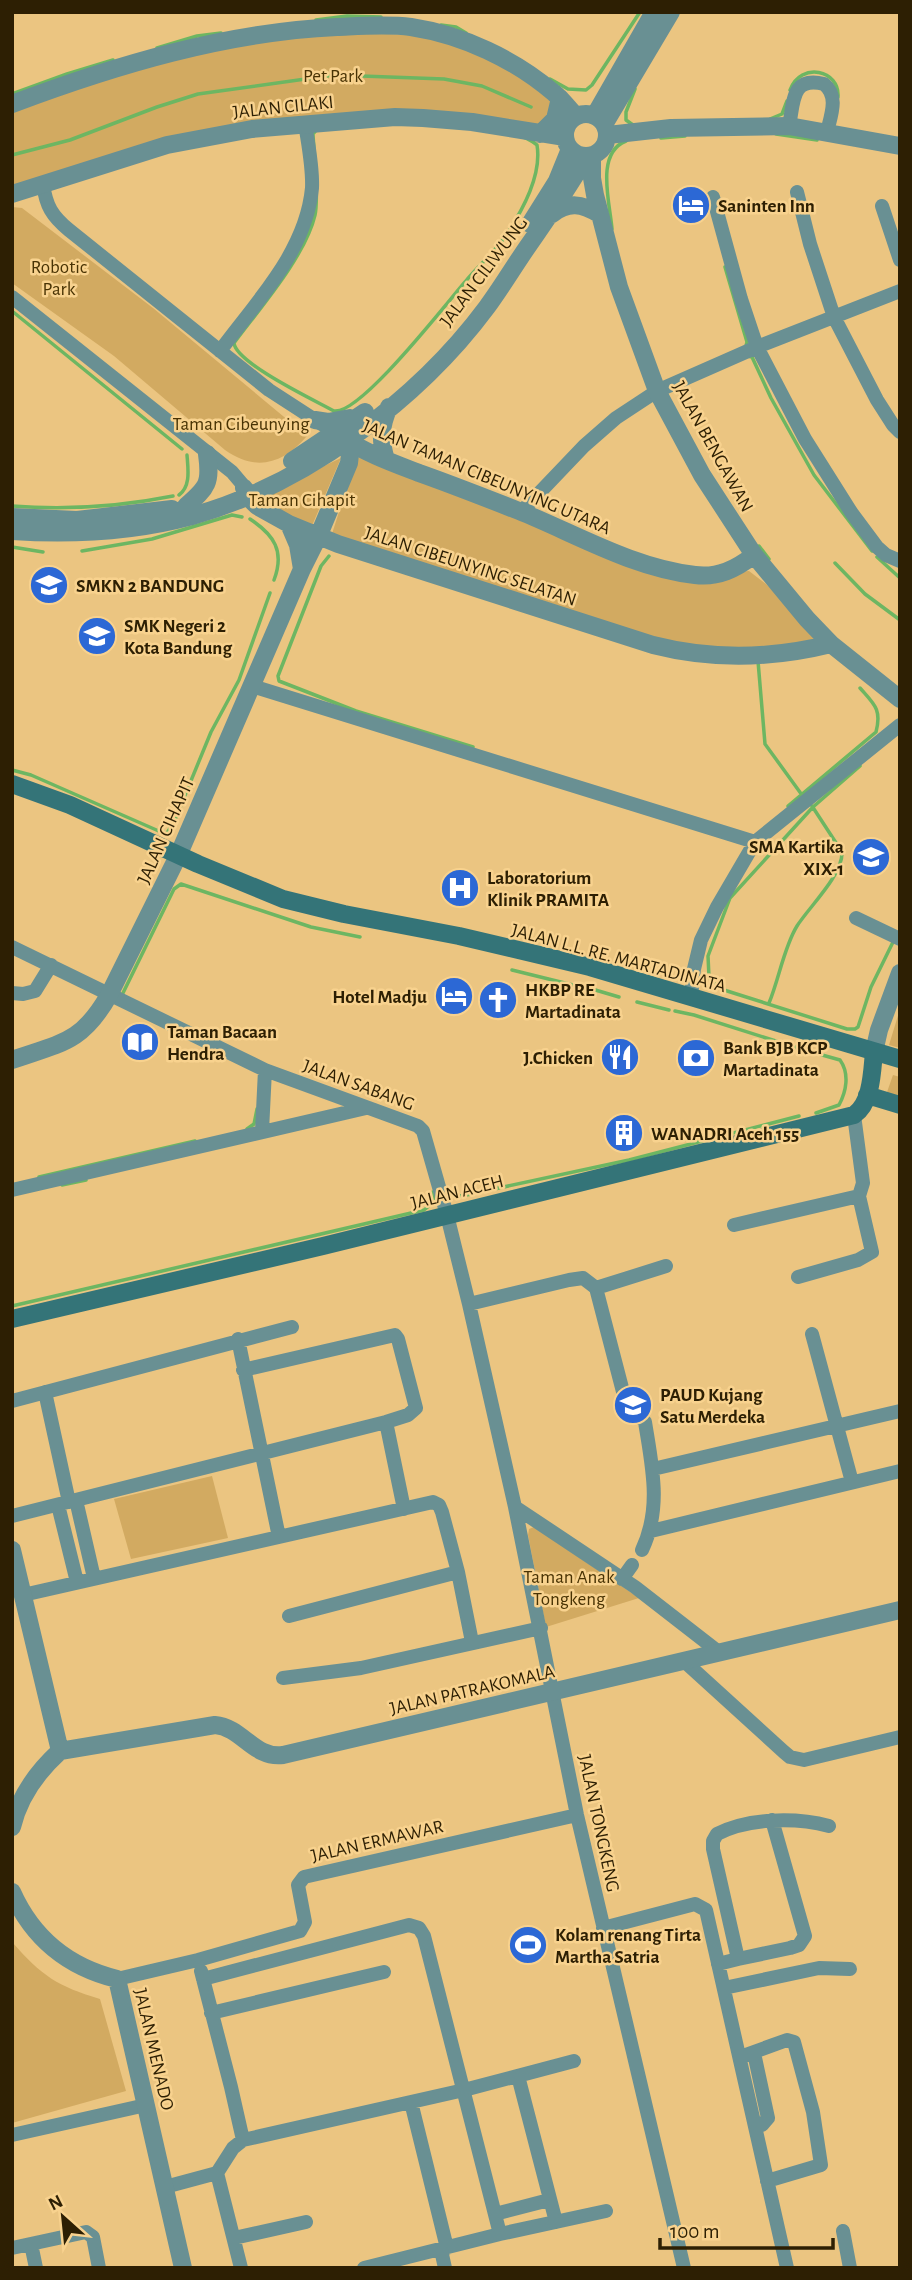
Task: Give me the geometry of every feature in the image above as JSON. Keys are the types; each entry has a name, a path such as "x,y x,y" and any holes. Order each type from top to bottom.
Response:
{"main road":[{"name":"JALAN L.L. RE. MARTADINATA","path":"12,784 70,805 178,856 270,895 309,906 459,936 590,967 900,1059"},
{"path":"854,1115 861,1109 867,1096 874,1052"},
{"path":"867,1096 900,1105"},
{"name":"JALAN ACEH","path":"12,1319 854,1115"}],"street":[{"path":"638,131 622,119 605,116 582,114 567,125 567,143 582,156 590,156 604,148 605,116 654,12"},
{"path":"605,116 671,12"},
{"path":"12,104 104,71 217,43 278,33 363,26 410,27 460,40 494,54 559,98 576,116"},
{"path":"789,126 796,92 799,87 811,81 824,84 833,95 827,132"},
{"path":"559,98 638,131 789,126 900,146"},
{"path":"540,134 555,119 559,98"},
{"name":"JALAN CILAKI","path":"12,194 167,145 252,129 305,123 395,117 434,118 540,134 567,143"},
{"path":"220,351 282,267 301,235 312,185 305,123"},
{"name":"JALAN CILIWUNG","path":"12,517 59,520 104,518 186,506 245,490 299,470 417,369 482,304 557,181 567,143"},
{"name":"JALAN CILIWUNG","path":"341,436 389,407 444,357 551,214 590,156"},
{"name":"JALAN BENGAWAN","path":"590,156 599,214 618,287 657,391 702,475 754,555 831,644 900,699"},
{"name":"JALAN TAMAN CIBEUNYING UTARA","path":"43,184 45,201 51,215 220,351 269,390 341,436 386,460 521,512 621,555 697,575 733,570 754,555"},
{"path":"797,192 810,244 834,317 877,400 900,432"},
{"path":"713,197 757,347 804,439 827,476 866,535 893,558 900,570"},
{"path":"551,214 561,207 582,205 599,214"},
{"path":"882,206 900,260"},
{"path":"521,512 584,446 617,418 657,391 757,347 900,291"},
{"name":"JALAN CIBEUNYING SELATAN","path":"12,297 232,472 257,506 318,537 684,653 750,657 808,650 831,644"},
{"path":"386,460 381,427 389,407"},
{"path":"315,419 340,421 366,412"},
{"name":"JALAN CIHAPIT","path":"12,1060 71,1039 98,1016 178,856 318,537 349,463 350,454 341,436"},
{"path":"186,506 208,484 210,476 207,454"},
{"name":"JALAN CILIWUNG","path":"12,531 79,534 144,526 191,516 245,490"},
{"path":"289,524 298,545 302,569"},
{"path":"251,686 755,842"},
{"path":"691,996 701,940 755,842 900,725"},
{"path":"856,918 897,937"},
{"name":"JALAN SABANG","path":"12,947 265,1070 418,1126 423,1131 447,1215"},
{"path":"12,993 35,991 51,965"},
{"path":"874,1052 879,1030 900,973"},
{"path":"262,1131 265,1070"},
{"path":"12,1190 368,1108"},
{"path":"798,1277 858,1260 872,1252 859,1196 863,1183 854,1115"},
{"path":"734,1226 859,1196"},
{"name":"JALAN TONGKENG","path":"447,1215 515,1507 576,1815 684,2268"},
{"path":"596,1288 666,1266"},
{"path":"469,1304 583,1278 596,1288 628,1411 632,1417 640,1417 645,1422 653,1469 654,1503 651,1531 642,1550"},
{"path":"12,1401 238,1339 292,1327"},
{"path":"12,1516 386,1422 408,1415 416,1408 395,1335 243,1370"},
{"path":"812,1335 852,1482"},
{"path":"238,1339 279,1537"},
{"path":"45,1392 67,1502 77,1582"},
{"path":"653,1469 900,1411"},
{"path":"386,1422 404,1508"},
{"path":"651,1531 900,1471"},
{"path":"67,1502 94,1578"},
{"path":"23,1595 433,1502 439,1505 458,1572 472,1642"},
{"path":"515,1507 622,1580 720,1653"},
{"path":"12,1550 60,1751 32,1782 21,1801 12,1827"},
{"path":"622,1580 632,1566"},
{"path":"289,1616 458,1572"},
{"name":"JALAN PATRAKOMALA","path":"60,1751 215,1725 230,1728 255,1748 274,1756 900,1610"},
{"path":"283,1678 360,1668 541,1628"},
{"path":"684,1661 784,1752 797,1759 804,1760 900,1737"},
{"name":"JALAN ERMAWAR","path":"117,1979 198,1960 300,1931 305,1922 298,1885 304,1877 576,1815"},
{"path":"718,1964 790,1948 799,1945 805,1936 772,1820"},
{"path":"738,1959 713,1841 720,1832 772,1820 808,1821 829,1826"},
{"name":"JALAN MENADO","path":"12,1892 27,1921 51,1948 82,1968 117,1979 183,2268"},
{"path":"603,1928 695,1904 701,1905 708,1915 724,1988 747,2055 755,2126 787,2268"},
{"path":"202,1979 409,1925 415,1926 428,1946 500,2234"},
{"path":"198,1960 243,2140"},
{"path":"724,1988 819,1968 850,1969"},
{"path":"211,2014 384,1972"},
{"path":"747,2055 787,2040 794,2042 813,2112 822,2162 816,2168 767,2181"},
{"path":"164,2187 218,2173 233,2148 243,2140 464,2090 574,2061"},
{"path":"518,2076 556,2222"},
{"path":"411,2102 444,2249 445,2268"},
{"path":"12,2135 146,2105"},
{"path":"218,2173 240,2267"},
{"path":"495,2214 550,2200"},
{"path":"364,2268 606,2211"},
{"path":"234,2238 306,2222"},
{"path":"843,2231 850,2268"},
{"path":"12,2248 86,2232 93,2237 99,2268"},
{"path":"31,2244 36,2268"}],"green space":[{"name":"Pet Park","path":"317,31 460,37 554,96 547,117 536,128 306,121 12,188 12,109 153,61"},
{"path":"12,207 22,208 153,308 307,436 288,453 269,462 248,461 225,450 114,356 12,283"},
{"path":"360,454 686,576 749,571 816,633 816,639 753,653 685,648 331,537"},
{"name":"Taman Cihapit","path":"341,458 311,528 266,503 266,497 277,488"},
{"path":"900,1009 900,1048 889,1045"},
{"path":"893,1075 900,1077 900,1099 886,1095"},
{"path":"212,1476 228,1538 131,1559 114,1499"},
{"name":"Taman Anak Tongkeng","path":"534,1527 639,1598 546,1627 528,1535 529,1529"},
{"path":"12,1942 51,1978 100,1999 126,2091 12,2123"}],"waterway":[{"path":"550,79 568,89 586,90 640,12"},
{"path":"316,20 347,16 381,17"},
{"path":"441,25 456,27 466,33"},
{"path":"157,48 197,36 221,33"},
{"path":"12,94 113,60"},
{"path":"790,90 802,75 819,72 833,80 838,97"},
{"path":"12,155 70,140 198,94 334,75 444,79 482,86 531,107"},
{"path":"633,125 626,120 626,112 635,89"},
{"path":"770,119 782,114 787,101"},
{"path":"410,121 496,129 527,138 537,145 534,180 507,234 422,334 363,396 346,408 334,411 261,370 248,361 234,343 292,265 310,231 316,207 315,131 333,123 410,121"},
{"path":"776,134 817,140"},
{"path":"661,138 685,136"},
{"path":"612,229 607,167 616,147 626,141"},
{"path":"725,267 746,346"},
{"path":"12,311 182,449"},
{"path":"747,356 752,357 771,398 814,475 872,551"},
{"path":"179,495 187,482 187,455"},
{"path":"12,506 93,507 173,496"},
{"path":"82,551 152,539 232,515 242,517"},
{"path":"250,519 271,538 278,552 274,580"},
{"path":"759,546 769,559"},
{"path":"12,547 43,552"},
{"path":"329,556 321,566 278,676 279,681 356,711 473,747"},
{"path":"877,557 900,578"},
{"path":"835,563 865,594 900,620"},
{"path":"12,770 31,775 167,833 211,732 239,680 270,593"},
{"path":"758,661 765,744 802,795"},
{"path":"788,806 876,732 877,712 860,688"},
{"path":"860,766 813,807 730,898 708,956 709,977 724,990 847,1029 855,1029 871,987 894,940"},
{"path":"769,1003 792,934 831,881 841,861 842,852 812,806"},
{"path":"122,995 174,889 181,884 311,927 360,937"},
{"path":"512,970 581,987"},
{"path":"592,989 619,997"},
{"path":"637,1002 669,1010"},
{"path":"675,1011 804,1050"},
{"path":"815,1053 840,1060 846,1077 844,1094 839,1105 816,1113"},
{"path":"247,1129 254,1124 257,1109"},
{"path":"447,1190 449,1195 462,1196 629,1160 799,1116"},
{"path":"39,1177 195,1141"},
{"path":"62,1185 86,1180"},
{"path":"12,1306 424,1210 434,1202 433,1192"}],"place":[{"name":"Saninten Inn","path":"691,205"},
{"name":"SMKN 2 BANDUNG","path":"49,585"},
{"name":"SMK Negeri 2 Kota Bandung","path":"97,636"},
{"name":"SMA Kartika XIX-1","path":"871,857"},
{"name":"Laboratorium Klinik PRAMITA","path":"460,888"},
{"name":"Hotel Madju","path":"454,996"},
{"name":"HKBP RE Martadinata","path":"498,1000"},
{"name":"Taman Bacaan Hendra","path":"140,1042"},
{"name":"J.Chicken","path":"620,1057"},
{"name":"Bank BJB KCP Martadinata","path":"696,1058"},
{"name":"WANADRI Aceh 155","path":"624,1133"},
{"name":"PAUD Kujang Satu Merdeka","path":"633,1405"},
{"name":"Kolam renang Tirta Martha Satria","path":"528,1945"}],"park label":[{"name":"Robotic Park","path":"59,277"},
{"name":"Taman Cibeunying","path":"241,423"}]}
